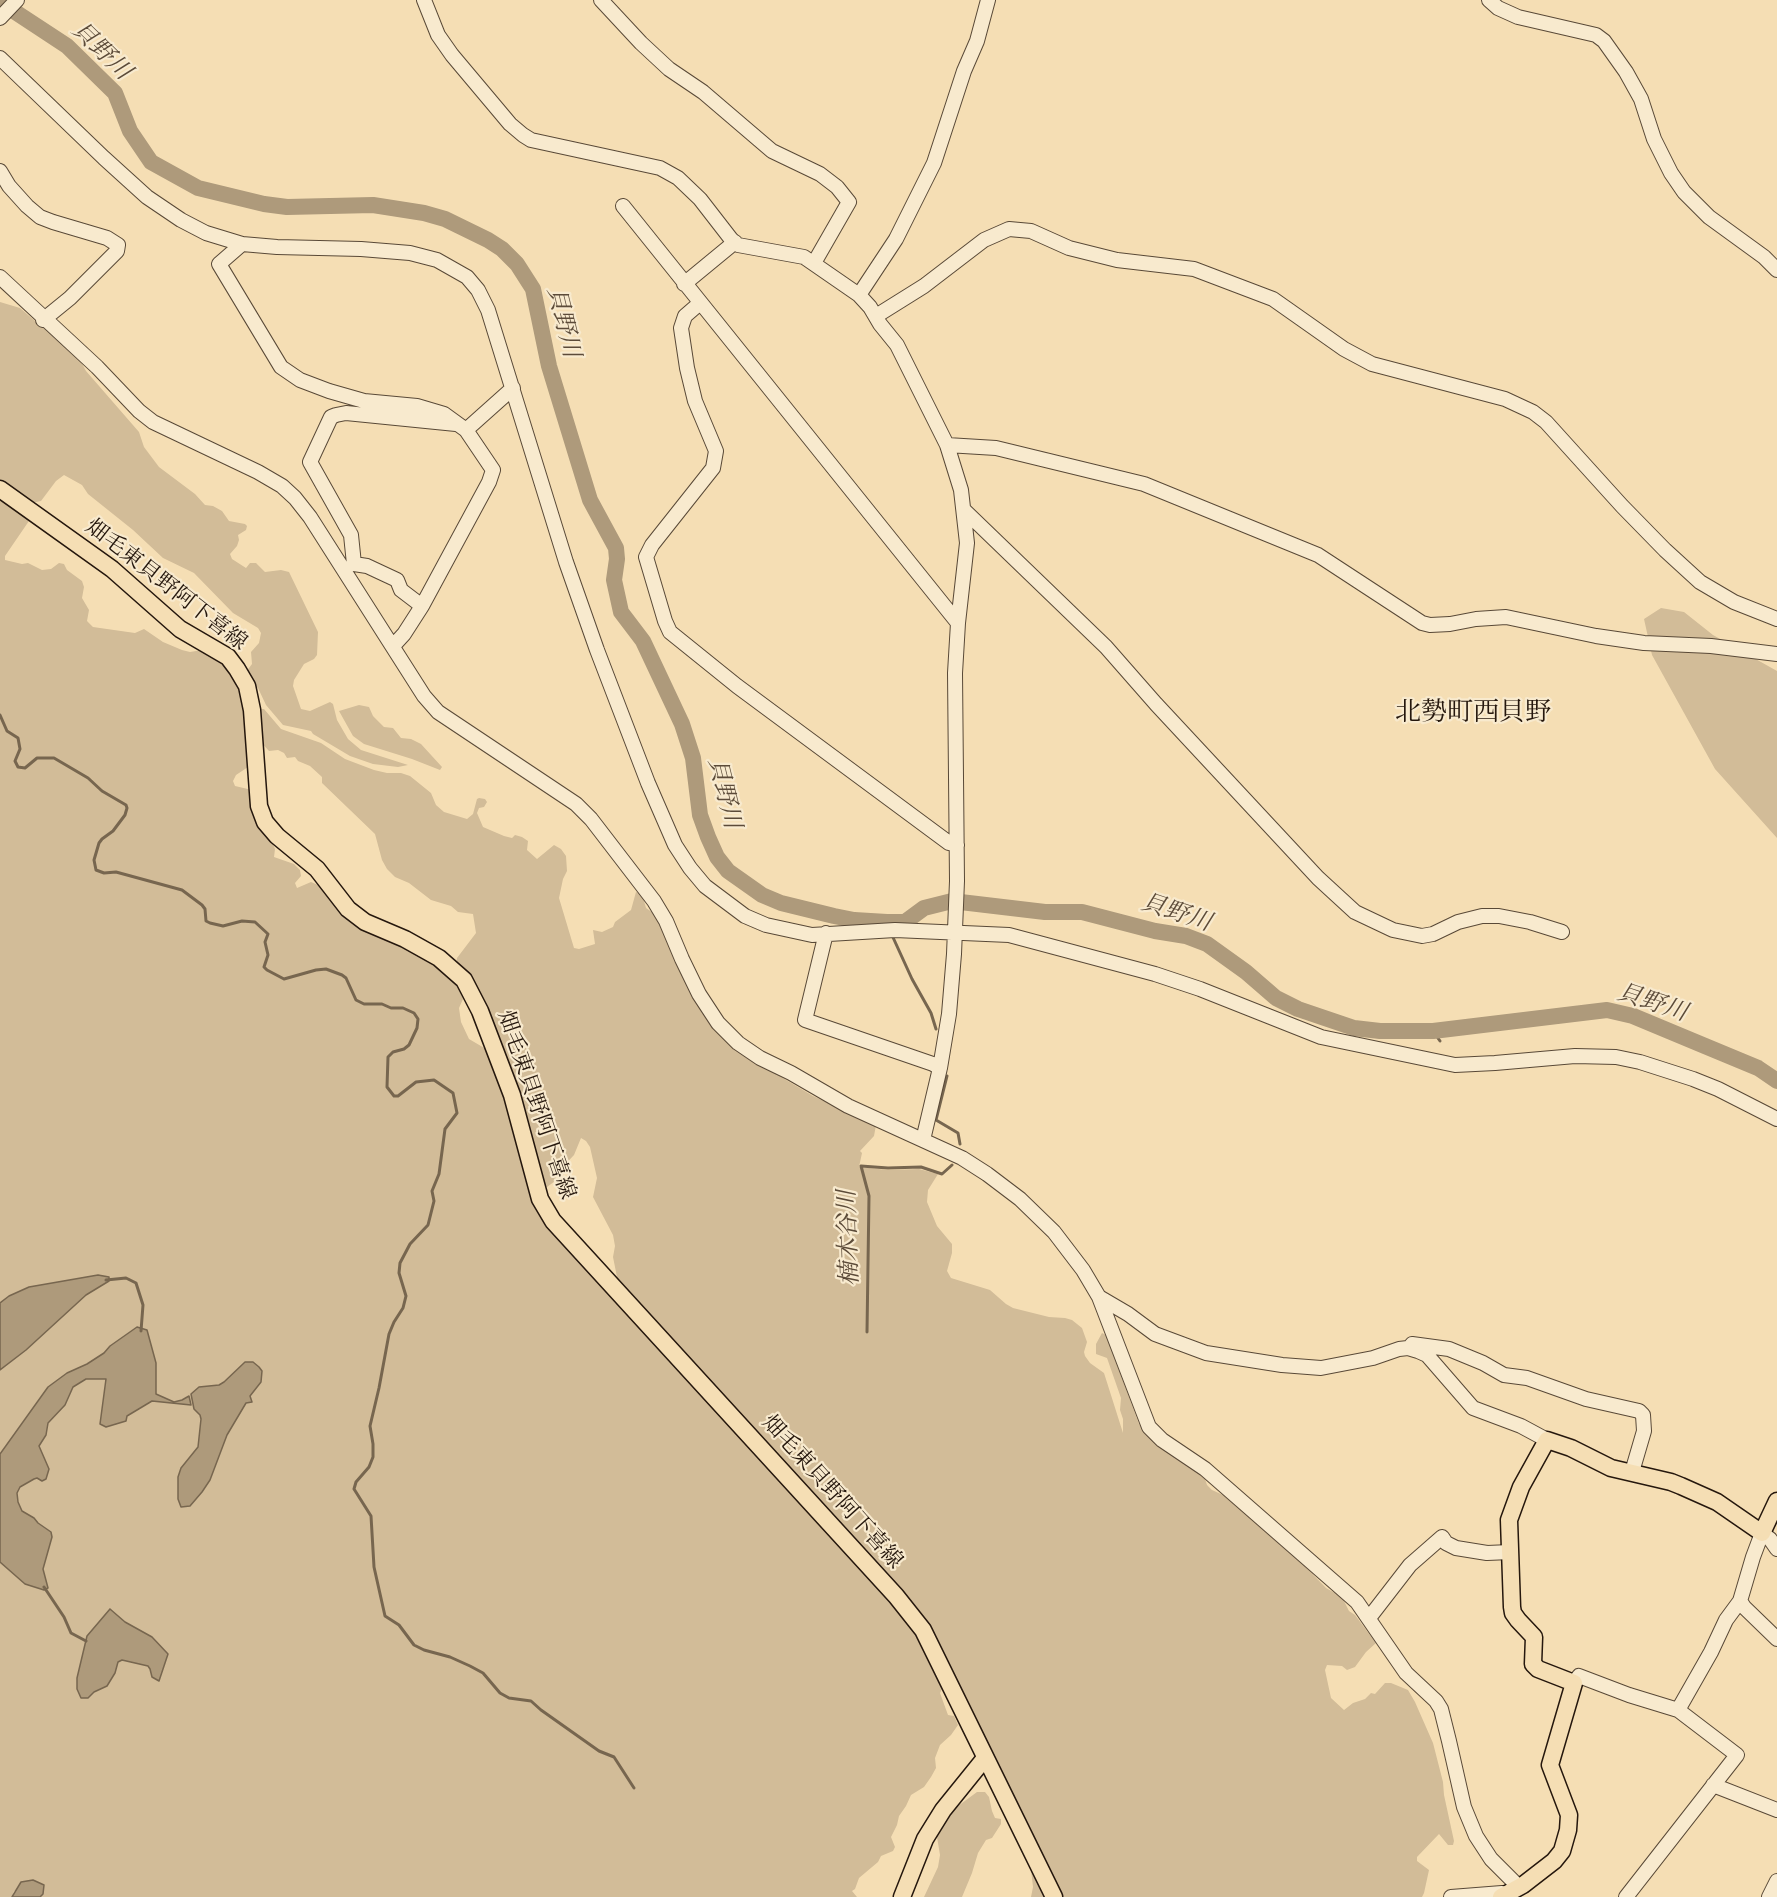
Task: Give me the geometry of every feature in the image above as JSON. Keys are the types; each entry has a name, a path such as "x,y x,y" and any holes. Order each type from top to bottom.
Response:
{"main road":[{"name":"畑毛東貝野阿下喜線","path":"0,489 112,569 180,629 228,657 237,669 248,686 259,806 264,822 277,836 318,869 348,909 365,922 405,939 439,958 464,980 480,1011 512,1095 540,1199 553,1221 896,1596 923,1630 1054,1897"},
{"path":"1501,1897 1523,1885 1554,1861 1562,1851 1568,1830 1569,1815 1550,1765 1574,1683 1538,1669 1533,1664 1534,1637 1518,1620 1512,1607 1509,1528 1514,1503 1547,1440 1611,1468 1671,1482 1717,1502 1762,1533 1777,1501"},
{"path":"902,1897 925,1839 943,1810 985,1758"}],"street":[{"path":"0,18 17,0"},
{"path":"423,0 438,35 452,55 510,124 523,135 531,140 660,168 678,177 700,199 738,245 766,252 804,257 859,295 897,345 947,445 965,511 967,543 955,673 957,881 949,1014 940,1068 923,1140"},
{"path":"601,0 669,69 703,92 772,151 820,174 849,202 814,263"},
{"path":"859,295 896,239 934,163 988,0"},
{"path":"1489,0 1498,8 1518,17 1596,35 1604,41 1626,72 1641,99 1654,140 1684,192 1709,217 1764,257 1777,270"},
{"path":"0,58 147,196 181,220 206,233 242,244 410,253 437,260 458,271 478,290 488,310 566,562 648,783 675,845 690,868 705,886 745,916 766,925 812,935 890,931 1009,935 1140,969 1200,989 1312,1034 1455,1065 1596,1056 1640,1062 1718,1089 1777,1119"},
{"path":"0,171 9,186 40,217 107,237 118,245 117,251 70,298 43,320"},
{"path":"623,206 958,623"},
{"path":"876,316 924,286 984,240 1009,229 1031,231 1069,248 1116,260 1194,269 1273,299 1344,349 1372,364 1505,399 1533,412 1546,422 1650,535 1700,582 1734,602 1777,619"},
{"path":"684,284 735,242"},
{"path":"242,244 219,264 247,308 276,363 300,380 329,391 364,401 417,406 444,414 464,427 493,470 489,482 422,606 404,634 393,646"},
{"path":"0,278 153,422 258,472 289,492 310,517 424,696 438,712 576,804 591,819 654,901 666,921 699,994 718,1023 738,1043 760,1058 848,1106 962,1158 987,1173 1036,1212 1054,1232 1099,1297 1149,1426 1162,1440 1205,1469 1357,1602 1406,1673 1428,1693 1441,1709 1464,1807 1476,1836 1491,1859 1519,1887 1501,1897 1502,1893 1451,1897"},
{"path":"700,303 685,316 681,328 695,401 716,451 713,468 652,545 646,557 670,632 737,686 949,843 957,845"},
{"path":"422,606 401,590 397,580 368,566 354,564 351,535 310,462 330,417 346,413 464,427 513,388"},
{"path":"947,445 996,448 1144,484 1318,555 1422,623 1450,624 1506,617 1596,636 1644,643 1711,646 1777,654"},
{"path":"965,511 1106,647 1155,704 1318,878 1355,912 1393,930 1422,936 1433,934 1458,922 1482,916 1499,916 1530,922 1562,933"},
{"path":"826,933 805,1020 940,1068"},
{"path":"1099,1297 1128,1314 1155,1334 1206,1353 1282,1365 1321,1368 1373,1358 1411,1344 1449,1349 1483,1363 1504,1375 1527,1378 1586,1399 1639,1412 1643,1415 1643,1437 1632,1472"},
{"path":"1399,1349 1408,1348 1427,1355 1473,1408 1521,1426 1547,1440"},
{"path":"1678,1710 1712,1652 1726,1620 1740,1601 1762,1533 1777,1549"},
{"path":"1369,1618 1410,1565 1442,1537 1452,1546 1464,1550 1498,1554 1510,1552"},
{"path":"1740,1601 1777,1638"},
{"path":"1574,1683 1579,1676 1678,1710 1737,1755 1626,1897"},
{"path":"1713,1785 1777,1810"},
{"path":"1769,1897 1777,1881"}],"shaded area":[{"path":"0,302 20,308 80,360 86,371 139,432 144,447 159,467 195,494 205,505 222,511 229,521 247,526 246,530 238,535 237,546 230,554 232,559 246,568 250,563 256,563 265,572 281,570 289,572 318,632 317,655 304,664 294,680 293,686 301,709 310,711 330,702 333,704 337,720 348,739 361,750 408,765 398,767 373,764 350,756 311,731 283,725 266,705 258,688 252,685 246,672 252,664 251,652 259,643 261,633 258,628 233,613 194,573 163,558 133,530 88,494 82,485 64,475 56,481 41,501 31,503 0,484"},
{"path":"0,495 31,518 5,556 5,560 28,563 42,570 51,569 59,563 64,564 67,570 82,581 84,587 82,598 89,610 87,621 93,627 135,633 144,629 163,642 182,650 190,652 202,650 225,662 242,685 251,765 236,775 233,781 235,786 252,790 250,801 253,816 272,842 275,849 274,857 294,864 300,870 301,876 295,883 297,888 311,882 323,887 429,958 457,984 463,999 459,1008 461,1022 469,1039 486,1049 500,1083 530,1188 907,1615 943,1687 940,1693 948,1715 954,1716 958,1725 940,1745 935,1758 936,1768 931,1777 924,1787 911,1795 899,1816 891,1837 895,1847 893,1851 881,1856 878,1862 859,1878 852,1891 857,1897 40,1897 43,1894 14,1891 12,1897 0,1897"},
{"path":"1661,608 1684,612 1713,635 1777,671 1777,838 1715,769 1652,655 1644,619"},
{"path":"359,705 369,707 373,716 384,727 393,728 401,738 411,739 421,744 442,767 440,770 364,744 353,736 339,711"},
{"path":"260,709 264,709 281,729 321,743 345,759 374,770 410,776 431,793 436,805 444,812 467,819 473,814 477,799 485,799 487,802 484,807 479,808 477,813 483,827 504,836 522,837 528,841 527,850 537,859 554,845 561,849 566,856 567,871 559,898 574,948 579,949 595,944 593,930 602,932 613,927 615,922 631,910 636,892 642,894 646,908 656,915 694,995 761,1065 813,1096 876,1125 874,1136 860,1151 862,1153 859,1167 888,1170 919,1169 938,1174 928,1190 927,1202 937,1226 952,1244 947,1271 951,1278 990,1290 1013,1308 1072,1320 1082,1328 1087,1342 1085,1356 1090,1363 1104,1373 1123,1433 1121,1398 1107,1358 1096,1354 1096,1344 1102,1333 1106,1335 1139,1424 1205,1479 1212,1490 1223,1495 1291,1552 1326,1588 1342,1597 1349,1611 1355,1615 1376,1643 1355,1667 1347,1670 1342,1666 1327,1665 1325,1670 1331,1698 1344,1710 1353,1703 1365,1699 1371,1693 1375,1694 1385,1683 1391,1683 1408,1690 1415,1702 1433,1743 1454,1841 1453,1845 1448,1845 1439,1834 1417,1857 1417,1861 1429,1870 1422,1897 1059,1897 928,1629 619,1287 613,1257 615,1246 613,1235 593,1197 597,1178 590,1147 586,1141 581,1138 574,1155 558,1172 555,1181 547,1187 544,1186 456,966 457,958 476,933 473,914 458,912 451,906 431,900 409,883 395,877 382,860 375,834 322,783 322,777 295,757 287,758 278,750 269,751 260,741"},
{"path":"98,1275 109,1277 109,1281 86,1295 26,1350 0,1370 0,1303 29,1287"},
{"path":"137,1327 147,1330 156,1363 156,1394 174,1402 189,1396 191,1405 152,1401 127,1416 126,1421 106,1427 100,1424 106,1379 86,1379 73,1387 65,1405 48,1423 46,1435 39,1446 49,1469 46,1479 42,1481 34,1479 20,1487 17,1493 22,1511 51,1532 52,1537 43,1569 48,1588 44,1590 25,1584 0,1562 0,1454 48,1387 67,1373 104,1353"},
{"path":"245,1362 253,1362 259,1367 262,1371 261,1382 250,1396 252,1402 246,1403 227,1435 210,1480 190,1506 181,1507 178,1499 178,1477 181,1468 198,1447 201,1419 194,1409 191,1394 199,1387 219,1385"},
{"path":"110,1609 125,1622 152,1637 168,1654 159,1681 152,1677 148,1666 122,1660 118,1662 115,1673 107,1686 94,1692 88,1698 81,1698 77,1689 77,1678 87,1636"},
{"path":"977,1792 985,1792 989,1797 995,1818 1001,1819 1001,1824 992,1838 986,1840 978,1853 962,1897 924,1897 938,1867 940,1855 936,1831 958,1806"},
{"path":"1030,1861 1048,1897 1031,1897 1033,1887"},
{"path":"33,1880 44,1885 43,1894 40,1897 12,1897 21,1882"}],"waterway":[{"name":"貝野川","path":"0,2 67,46 115,93 130,131 151,162 198,188 264,204 287,207 373,205 424,213 445,219 488,240 502,249 517,264 533,289 549,366 590,500 616,548 614,580 621,612 643,641 682,724 693,758 700,815 708,837 717,857 728,871 762,895 781,903 834,916 887,922 905,922 924,908 952,901 1045,912 1082,912 1155,931 1186,936 1207,944 1246,972 1276,998 1298,1009 1354,1028 1380,1031 1433,1031 1607,1010 1633,1016 1758,1068 1777,1081"},
{"path":"0,715 7,731 18,738 20,749 15,761 18,767 25,768 37,758 54,758 88,778 102,791 126,805 125,815 113,831 99,843 94,860 96,870 104,873 116,872 182,890 202,905 205,909 206,921 210,923 223,926 242,921 255,922 268,934 265,942 268,955 264,967 284,979 326,969 346,978 356,1000 364,1004 382,1004 391,1008 403,1008 414,1013 418,1019 417,1028 409,1045 393,1052 388,1057 387,1087 394,1096 398,1096 416,1082 434,1080 453,1093 457,1113 445,1129 439,1174 432,1191 434,1201 428,1225 410,1244 400,1263 399,1273 406,1296 403,1308 389,1334 370,1426 373,1457 369,1467 356,1482 354,1489 371,1516 374,1567 385,1616 399,1625 414,1645 450,1657 483,1673 500,1693 509,1698 531,1701 599,1751 614,1757 634,1788"},
{"name":"楠木谷川","path":"891,933 931,1013 936,1029"},
{"path":"1433,1031 1440,1041"},
{"name":"楠木谷川","path":"947,1076 936,1120 958,1133 960,1144"},
{"name":"楠木谷川","path":"867,1332 869,1196 861,1166 921,1167 942,1174 952,1165"},
{"path":"106,1280 126,1278 136,1283 143,1305 141,1331"},
{"path":"44,1587 64,1617 71,1633 86,1641"}],"district":[{"name":"北勢町西貝野","path":"1473,713"}]}
